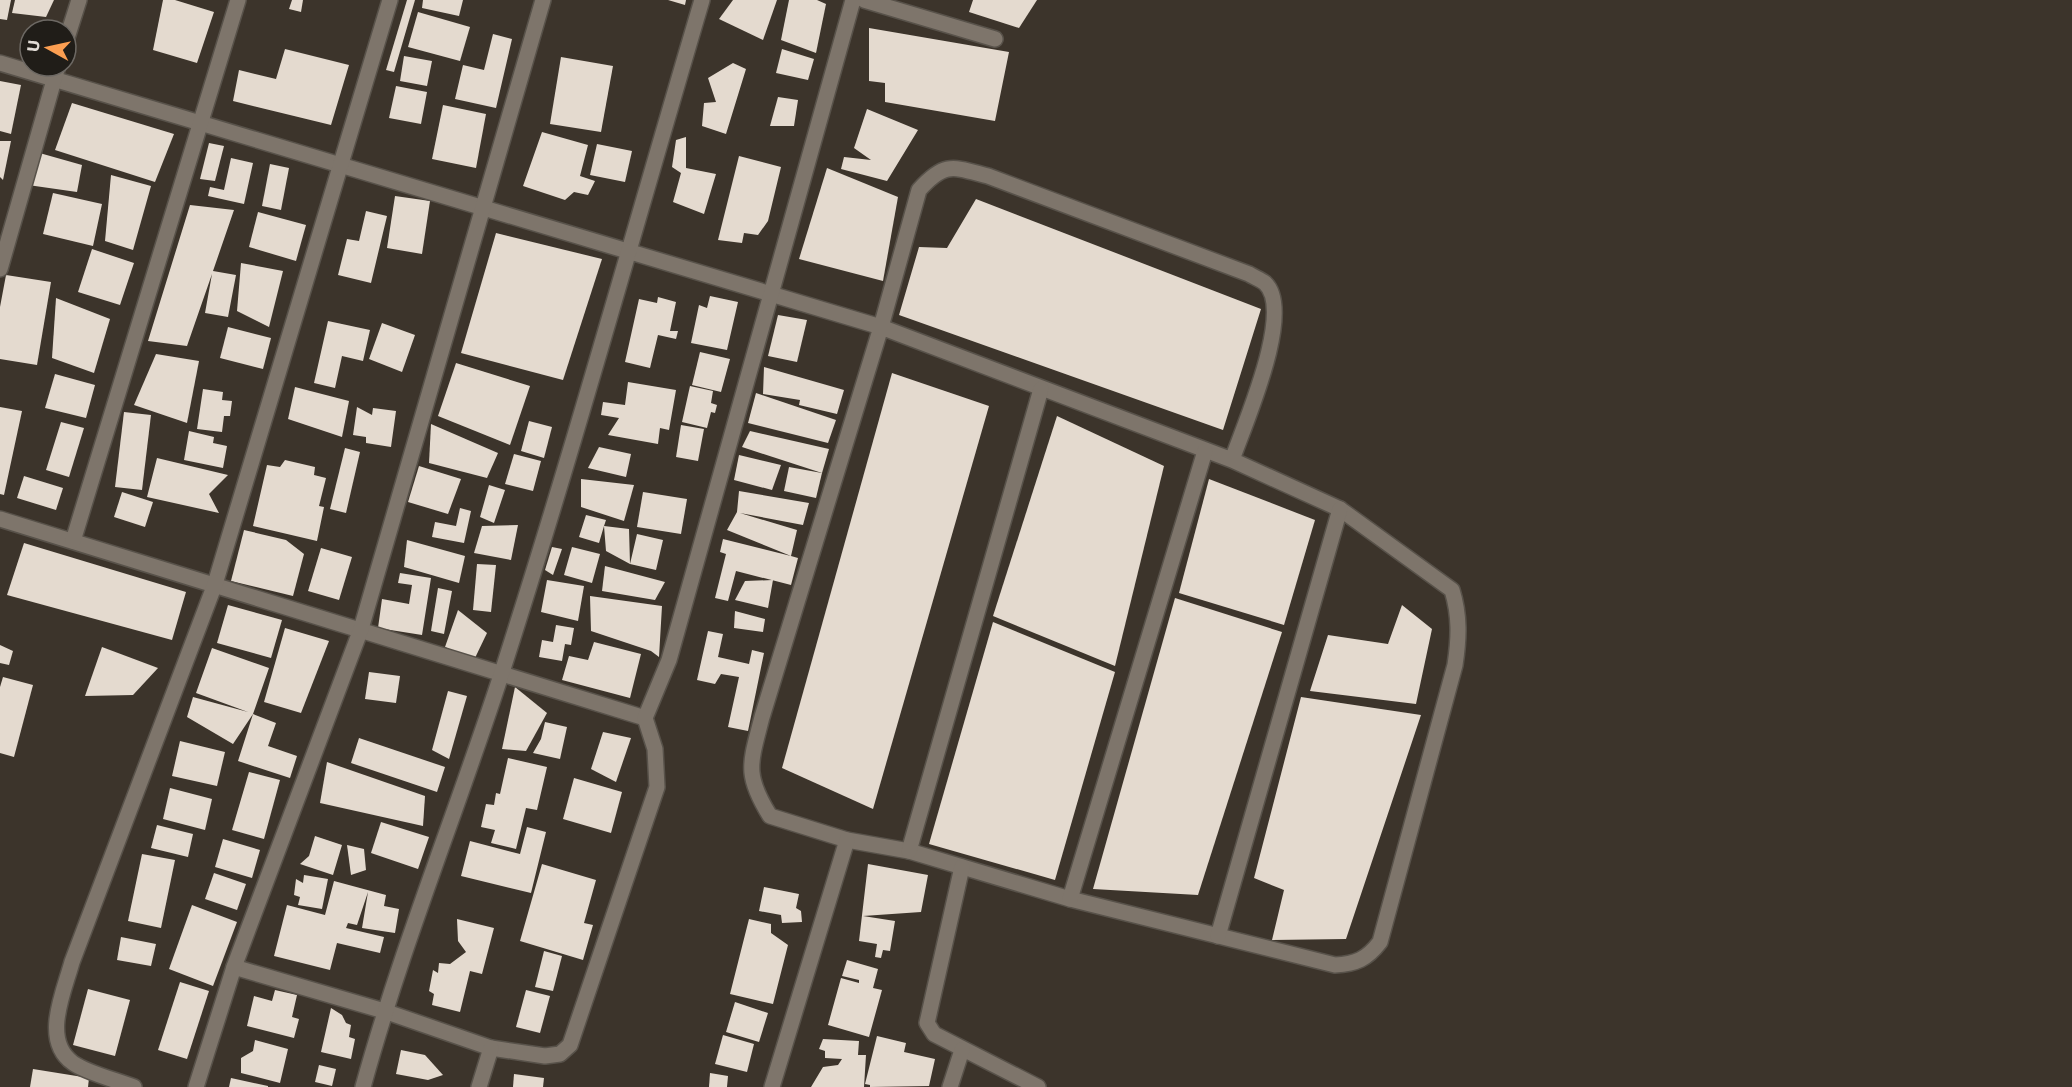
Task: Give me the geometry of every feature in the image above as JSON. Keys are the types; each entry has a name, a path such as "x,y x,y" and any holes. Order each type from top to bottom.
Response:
{"street":[{"path":"73,18 79,0"},
{"path":"73,541 238,0"},
{"path":"134,1087 73,1063 63,1051 56,1036 57,1020 72,963 215,584 390,0"},
{"path":"196,1087 234,968 361,629 485,207 543,0"},
{"path":"363,1087 384,1011 502,673 567,468 628,249 702,0"},
{"path":"234,968 384,1011 491,1048 545,1056 560,1054 570,1045 657,787 655,749 645,718 669,660 853,0"},
{"path":"864,0 995,39"},
{"path":"0,63 18,66"},
{"path":"0,269 54,78"},
{"path":"74,78 200,121 881,327 1232,460 1340,508 1452,590 1460,636 1455,665 1380,942 1369,956 1353,964 1335,965 1070,899 909,851 847,840 770,816 753,789 751,759 881,327 919,190 934,173 955,167 988,176 1206,258 1266,284 1275,302 1274,339 1232,460"},
{"path":"909,851 1041,389"},
{"path":"1070,899 1205,451"},
{"path":"1218,936 1340,508"},
{"path":"0,519 645,718"},
{"path":"772,1087 847,840"},
{"path":"962,867 927,1023 934,1034 1038,1087"},
{"path":"479,1087 491,1048"},
{"path":"950,1087 962,1050"}],"building":[{"path":"0,0 11,0 7,20 0,19"},
{"path":"15,0 54,0 46,17 12,13"},
{"path":"163,0 175,0 214,12 197,63 153,50"},
{"path":"292,0 303,0 301,12 289,9"},
{"path":"407,0 415,0 394,72 386,70"},
{"path":"423,0 463,0 459,16 422,8"},
{"path":"668,0 686,0 685,5"},
{"path":"733,0 777,0 763,40 719,19"},
{"path":"789,0 817,0 826,4 816,53 781,40"},
{"path":"973,0 1037,0 1019,28 969,12"},
{"path":"418,12 470,27 460,61 408,47"},
{"path":"869,28 1009,52 995,121 885,102 885,83 869,81"},
{"path":"493,34 512,39 496,108 455,99 463,65 484,70"},
{"path":"285,49 349,65 331,125 233,101 239,70 276,79"},
{"path":"782,49 814,59 808,80 776,73"},
{"path":"404,56 432,61 427,86 400,81"},
{"path":"561,57 613,66 601,132 550,124"},
{"path":"733,63 746,69 726,134 702,126 704,103 716,102 708,78"},
{"path":"0,81 21,85 11,134 0,131"},
{"path":"396,86 427,92 421,124 389,118"},
{"path":"778,97 798,100 794,126 770,126"},
{"path":"72,103 174,134 155,182 55,150"},
{"path":"443,105 486,114 476,168 432,159"},
{"path":"867,109 918,130 887,181 841,169 844,157 871,160 854,148"},
{"path":"542,132 588,145 580,176 595,181 588,195 574,192 565,200 523,186"},
{"path":"686,137 686,168 716,174 704,214 673,202 681,173 672,167 676,140"},
{"path":"0,141 11,141 3,180 0,177"},
{"path":"209,143 224,146 215,181 200,179"},
{"path":"597,144 632,151 625,182 590,175"},
{"path":"36,152 82,165 77,192 28,185"},
{"path":"739,156 781,167 768,221 758,235 744,233 742,243 718,240"},
{"path":"231,158 253,163 244,204 208,196 210,187 224,190"},
{"path":"270,164 289,168 281,210 262,206"},
{"path":"827,168 898,197 883,281 799,259"},
{"path":"111,175 151,186 133,250 105,241"},
{"path":"53,193 102,204 93,246 43,234"},
{"path":"395,196 430,201 422,254 387,248"},
{"path":"976,199 1261,309 1223,430 899,315 919,247 947,248"},
{"path":"190,205 234,210 213,271 236,275 228,317 205,313 212,274 187,346 148,341"},
{"path":"366,211 387,216 371,283 338,275 347,239 359,241"},
{"path":"258,212 306,225 296,261 249,247"},
{"path":"496,233 602,259 563,380 461,353"},
{"path":"92,249 134,263 120,305 78,292"},
{"path":"241,263 283,271 269,327 237,311"},
{"path":"6,275 51,282 37,365 0,359 0,307"},
{"path":"710,296 738,302 727,350 691,343 699,305 707,308"},
{"path":"658,297 676,302 670,331 678,331 676,339 658,335 650,368 625,362 639,299 657,303"},
{"path":"56,298 110,319 94,373 52,358"},
{"path":"778,315 807,320 797,362 768,356"},
{"path":"328,321 370,330 363,361 342,356 335,388 314,383"},
{"path":"382,323 415,335 402,372 369,359"},
{"path":"228,327 271,338 263,369 220,358"},
{"path":"700,352 730,359 721,392 692,385"},
{"path":"156,354 199,361 187,423 134,405"},
{"path":"456,363 530,386 510,445 438,416"},
{"path":"764,367 844,390 837,414 799,405 800,400 763,394"},
{"path":"892,373 989,406 873,809 782,768"},
{"path":"55,374 95,385 86,418 45,408"},
{"path":"628,382 676,390 669,430 660,428 658,444 608,435 619,418 601,415 603,402 625,405"},
{"path":"690,386 713,391 711,403 717,405 715,413 711,412 707,428 682,422"},
{"path":"295,387 349,401 342,437 288,419"},
{"path":"203,389 223,392 222,400 232,401 230,416 224,416 222,432 197,429"},
{"path":"756,393 836,420 828,443 748,423"},
{"path":"0,407 22,411 4,495 0,494"},
{"path":"357,407 372,415 373,408 396,411 391,447 366,443 366,437 353,435"},
{"path":"124,412 151,415 142,490 115,487"},
{"path":"1057,416 1164,466 1115,666 993,616"},
{"path":"529,421 552,427 544,458 521,451"},
{"path":"61,422 84,428 69,477 46,470"},
{"path":"431,424 498,453 487,478 429,463"},
{"path":"681,425 704,429 698,461 676,457"},
{"path":"189,431 214,437 213,443 227,446 223,468 184,460"},
{"path":"750,431 829,449 822,473 742,447"},
{"path":"599,447 631,454 626,477 588,468"},
{"path":"345,448 360,452 346,513 330,509"},
{"path":"514,454 541,461 533,491 505,484"},
{"path":"739,455 781,465 772,490 734,480"},
{"path":"157,458 228,475 209,494 219,513 147,497"},
{"path":"285,460 315,467 314,475 326,478 319,506 324,507 317,541 253,526 267,465 280,467"},
{"path":"419,466 461,479 448,514 408,502"},
{"path":"789,467 822,473 816,498 784,491"},
{"path":"24,476 63,488 56,510 17,498"},
{"path":"581,479 634,485 624,521 581,507"},
{"path":"1209,479 1315,520 1284,625 1179,593"},
{"path":"489,485 505,490 494,523 480,517"},
{"path":"739,491 809,503 803,525 740,513 797,530 791,556 727,530 737,512"},
{"path":"122,492 153,502 145,527 114,517"},
{"path":"643,492 687,499 681,534 637,527"},
{"path":"460,508 471,511 464,543 432,537 435,522 456,526"},
{"path":"586,515 606,520 599,543 579,537"},
{"path":"518,525 511,560 474,553 482,526"},
{"path":"604,526 629,529 630,564 606,551"},
{"path":"244,530 286,540 304,554 293,596 231,581"},
{"path":"637,534 663,540 656,570 630,564"},
{"path":"723,539 798,558 791,585 736,571 728,601 715,598 726,554 720,552"},
{"path":"407,540 465,556 459,583 404,567"},
{"path":"24,543 186,592 172,640 7,595"},
{"path":"552,547 562,549 553,575 545,570"},
{"path":"572,547 600,554 592,583 564,575"},
{"path":"321,548 352,557 339,600 308,591"},
{"path":"477,564 496,565 491,612 473,610"},
{"path":"605,566 665,582 655,600 602,591"},
{"path":"400,573 431,578 422,635 378,628 382,599 409,604 412,585 398,583"},
{"path":"547,580 584,586 578,621 541,612"},
{"path":"773,580 768,608 735,600 745,581"},
{"path":"438,588 452,591 444,634 431,631"},
{"path":"590,596 662,606 659,657 651,651 591,631"},
{"path":"1175,598 1282,632 1198,895 1093,889"},
{"path":"228,605 282,620 271,658 217,643"},
{"path":"1402,605 1432,629 1416,704 1310,691 1328,635 1388,644"},
{"path":"458,610 487,633 474,660 445,647"},
{"path":"735,611 765,619 763,632 734,628"},
{"path":"993,622 1115,672 1055,880 929,844"},
{"path":"556,625 574,628 571,645 565,644 562,661 539,657 542,640 553,642"},
{"path":"285,628 329,641 301,713 264,702"},
{"path":"708,631 723,634 718,657 749,664 752,650 764,653 748,731 728,727 739,677 721,674 715,684 697,680"},
{"path":"594,642 641,654 630,698 562,680 569,656 588,660"},
{"path":"0,645 13,651 9,665 0,663"},
{"path":"102,647 158,668 133,695 85,696"},
{"path":"212,648 269,668 253,714 233,744 187,717 193,697 248,712 196,693"},
{"path":"369,672 400,676 396,703 365,699"},
{"path":"3,677 33,685 14,757 0,753 0,687"},
{"path":"515,687 547,713 526,751 502,749"},
{"path":"448,691 467,696 449,759 432,750"},
{"path":"1301,697 1421,715 1346,939 1272,940 1284,890 1254,878"},
{"path":"253,714 276,723 268,746 297,756 290,778 238,761"},
{"path":"545,722 567,727 560,759 533,753 541,739"},
{"path":"603,732 631,738 616,782 591,769"},
{"path":"359,738 445,767 437,792 351,763"},
{"path":"180,741 225,752 217,786 172,776"},
{"path":"508,758 547,767 537,810 526,808 516,849 491,843 495,830 481,827 486,804 494,805 496,793 500,794"},
{"path":"327,762 425,796 423,826 320,803"},
{"path":"249,772 280,780 264,839 232,830"},
{"path":"574,778 622,792 611,833 563,819"},
{"path":"170,788 212,799 205,830 163,819"},
{"path":"381,822 429,837 418,869 371,853"},
{"path":"157,825 193,834 188,857 151,848"},
{"path":"527,827 546,832 531,893 461,876 470,841 520,854"},
{"path":"315,836 342,845 333,875 300,864 309,856"},
{"path":"223,839 260,850 252,878 215,867"},
{"path":"347,845 364,849 366,870 351,875"},
{"path":"142,854 175,860 161,928 128,921"},
{"path":"542,864 596,880 584,923 593,925 583,960 520,941"},
{"path":"868,864 928,875 921,912 863,916 895,921 890,951 883,950 881,958 875,957 877,944 859,941"},
{"path":"214,873 246,884 237,910 205,899"},
{"path":"304,875 328,879 322,909 298,905 300,897 294,895 296,879 303,883"},
{"path":"334,881 386,895 384,906 399,909 395,933 362,928 368,892 357,925 348,923 346,928 384,937 380,953 337,943 330,970 274,956 287,905 325,915"},
{"path":"764,887 799,894 796,908 801,911 802,922 782,923 781,915 759,911"},
{"path":"192,905 237,922 213,986 169,969"},
{"path":"457,919 494,928 482,974 470,971 460,1012 432,1005 434,994 429,991 433,970 438,973 439,963 450,964 466,952 458,941"},
{"path":"749,919 771,924 771,933 788,945 773,1004 730,994"},
{"path":"121,937 156,944 151,966 117,960"},
{"path":"544,951 562,956 553,991 535,987"},
{"path":"847,960 878,969 873,988 882,990 869,1037 828,1025 841,978 859,983 859,980 842,976"},
{"path":"180,982 209,991 187,1059 158,1050"},
{"path":"88,989 130,1000 115,1056 73,1045"},
{"path":"275,990 297,995 292,1017 299,1019 294,1038 247,1026 254,996 272,1001"},
{"path":"526,990 550,996 540,1033 516,1027"},
{"path":"735,1002 768,1013 759,1042 726,1032"},
{"path":"331,1008 351,1025 349,1037 355,1039 351,1059 321,1052"},
{"path":"723,1035 754,1044 747,1072 715,1064"},
{"path":"877,1036 906,1043 904,1052 935,1059 929,1086 870,1087 865,1084"},
{"path":"823,1039 859,1041 858,1055 866,1055 864,1087 811,1087 823,1067 838,1065 842,1059 825,1058 825,1051 819,1049"},
{"path":"255,1040 288,1049 280,1083 241,1073 241,1058 253,1051"},
{"path":"401,1050 425,1055 443,1075 428,1080 396,1074"},
{"path":"319,1065 336,1069 332,1086 315,1082"},
{"path":"33,1069 89,1078 88,1087 30,1087"},
{"path":"710,1073 728,1076 727,1087 709,1087"},
{"path":"514,1074 544,1078 543,1087 513,1087"},
{"path":"231,1078 268,1086 268,1087 229,1087"}]}
